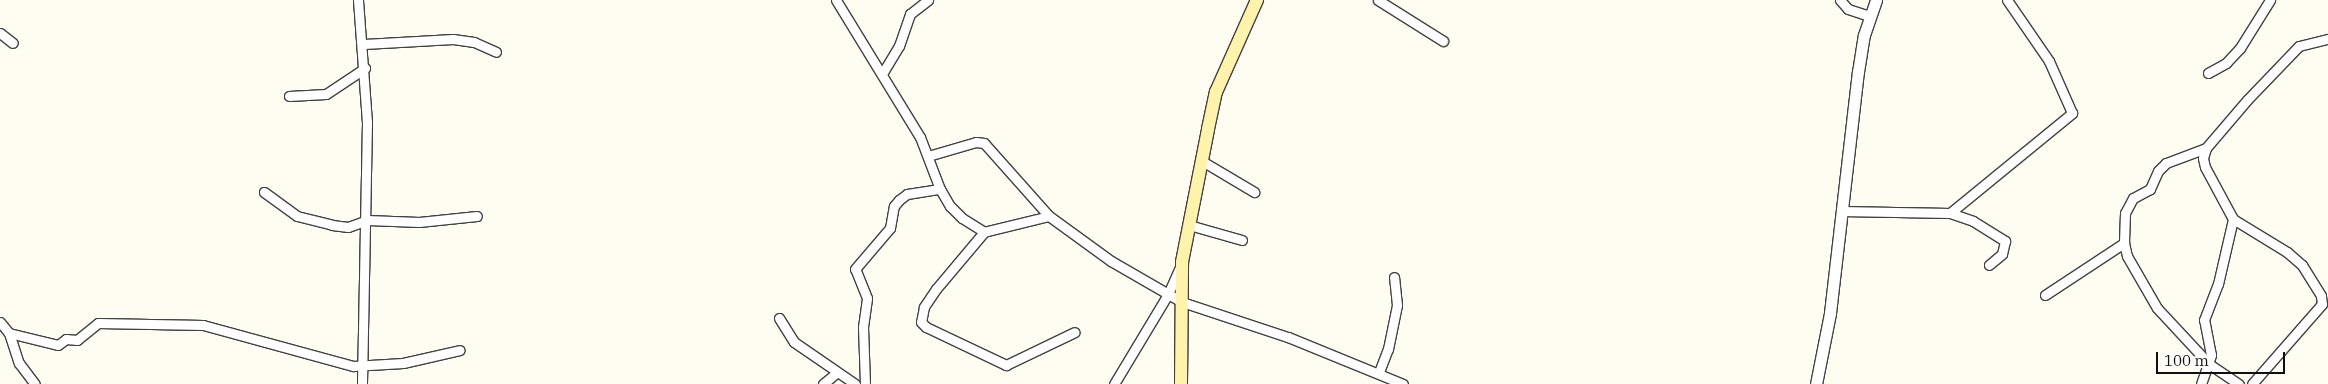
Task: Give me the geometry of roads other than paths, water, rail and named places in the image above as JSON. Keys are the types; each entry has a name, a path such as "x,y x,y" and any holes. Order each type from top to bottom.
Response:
{"main road":[{"path":"1181,384 1182,262 1189,225 1216,92 1257,0"}],"street":[{"path":"358,0 365,68 367,220 362,384"},
{"path":"836,0 882,74 928,156 940,189 962,218 984,232"},
{"path":"882,74 899,46 910,14 928,0"},
{"path":"1378,0 1443,41"},
{"path":"1840,0 1848,9 1870,16"},
{"path":"1816,384 1830,313 1856,88 1870,16 1876,0"},
{"path":"1950,213 2072,114 2048,61 2007,0"},
{"path":"2208,73 2226,64 2240,48 2270,0"},
{"path":"0,33 13,43"},
{"path":"364,44 453,39 474,42 496,52"},
{"path":"2252,384 2322,304 2321,296 2302,266 2287,252 2233,219 2205,167 2203,158 2206,148 2247,100 2299,46 2328,39"},
{"path":"289,96 326,94 365,68"},
{"path":"928,156 976,142 984,143 1049,216 1111,261 1168,294 1182,302 1288,337 1379,372 1403,384"},
{"path":"2206,148 2166,163 2158,170 2150,189 2133,198 2125,212 2124,243 2126,256 2157,308 2209,364 2239,384"},
{"path":"1202,161 1254,192"},
{"path":"865,384 863,327 867,298 855,269 890,228 894,206 899,200 907,194 940,189"},
{"path":"264,192 297,216 348,227 367,220 419,222 477,216"},
{"path":"1841,211 1950,213 1973,221 2005,241 2002,254 1989,265"},
{"path":"1049,216 984,232 948,273 924,307 921,322 926,327 1006,365 1075,332"},
{"path":"2201,384 2209,364 2211,347 2204,320 2218,284 2233,219"},
{"path":"1189,225 1242,240"},
{"path":"2045,295 2124,243"},
{"path":"1114,384 1168,294 1182,262"},
{"path":"1379,372 1388,349 1397,305 1394,278"},
{"path":"779,318 794,342 836,373 855,384"},
{"path":"0,322 9,333 19,363 35,384"},
{"path":"9,333 53,346 66,340 77,340 98,324 203,325 340,364 363,366 403,363 460,350"},
{"path":"823,384 836,373"}]}
